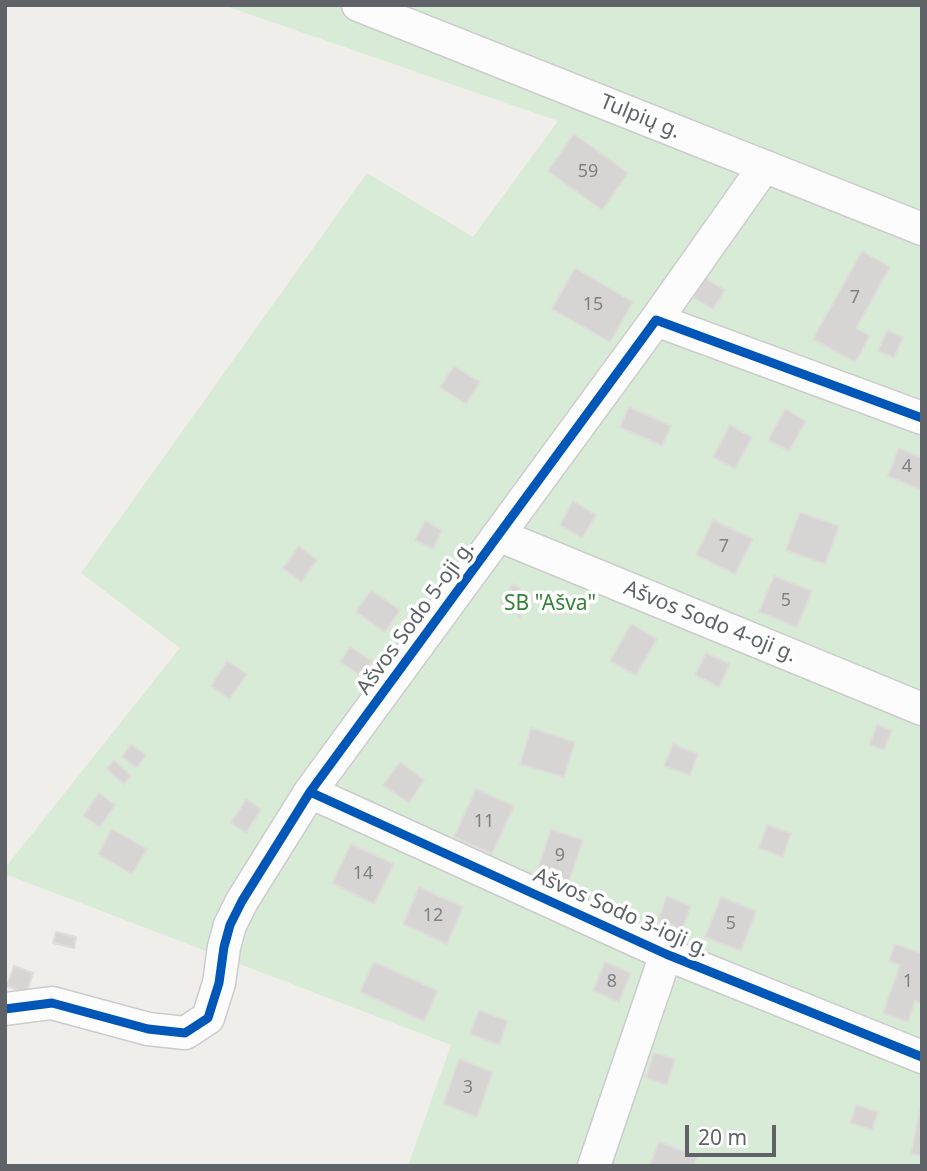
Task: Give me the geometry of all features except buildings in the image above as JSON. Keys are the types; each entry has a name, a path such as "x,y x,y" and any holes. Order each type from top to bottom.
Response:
{"street":[{"name":"Tulpių g.","path":"358,5 922,229"},
{"name":"Ašvos Sodo 5-oji g.","path":"5,1009 52,1003 149,1029 184,1033 208,1018 219,983 230,925 310,792 656,320 764,167"},
{"path":"656,320 922,418"},
{"name":"Ašvos Sodo 4-oji g.","path":"498,535 922,709"},
{"name":"Ašvos Sodo 3-ioji g.","path":"310,792 666,954 922,1057"},
{"path":"594,1166 666,954"}],"green space":[{"name":"SB \"Ašva\"","path":"223,5 922,5 922,1166 408,1166 451,1045 5,874 5,868 180,648 81,573 367,173 473,237 558,121"}],"cycle path":[{"path":"5,1009 52,1003 148,1029 185,1033 208,1018 219,983 230,925 310,792 656,320 922,418"},
{"path":"310,792 666,954 922,1057"}]}
